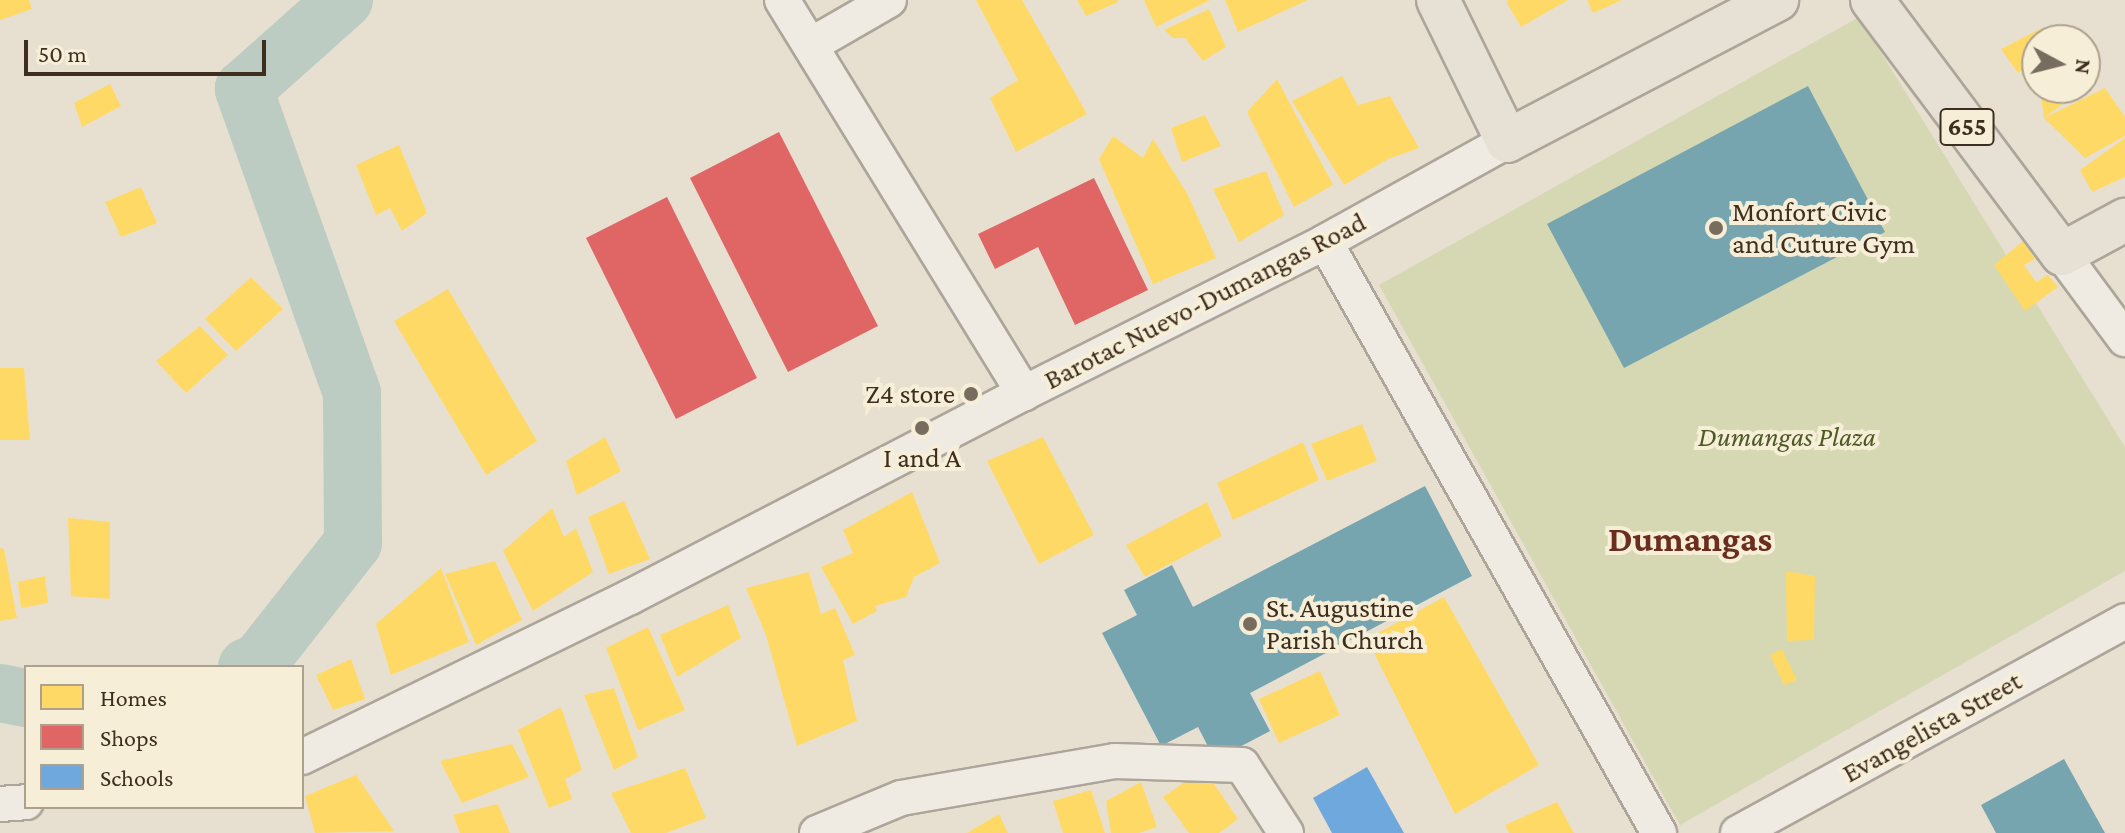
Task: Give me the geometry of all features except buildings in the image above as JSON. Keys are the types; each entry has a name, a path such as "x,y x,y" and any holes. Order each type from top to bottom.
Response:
{"main road":[{"path":"1438,0 1507,141"},
{"name":"Barotac Nuevo-Dumangas Road","path":"1507,141 1777,0"},
{"name":"655","path":"1872,0 2062,254"},
{"path":"2062,254 2125,220"}],"street":[{"path":"782,0 1024,393"},
{"path":"811,45 889,0"},
{"name":"Barotac Nuevo-Dumangas Road","path":"304,756 630,597 1024,393 1325,242 1507,141"},
{"path":"1325,242 1659,833"},
{"path":"2062,254 2125,339"},
{"name":"Evangelista Street","path":"1738,833 2125,621"},
{"path":"817,833 901,798 1115,761 1242,765 1286,833"},
{"path":"0,804 24,802"}],"green space":[{"name":"Dumangas Plaza","path":"1859,17 2125,447 2125,571 1680,825 1379,285"}],"waterway":[{"path":"251,665 260,661 353,543 352,393 244,89 344,0"},
{"path":"0,693 24,698"}],"place":[{"name":"Monfort Civic and Cuture Gym","path":"1716,228"},
{"name":"Z4 store","path":"971,394"},
{"name":"I and A","path":"922,428"},
{"name":"St. Augustine Parish Church","path":"1250,624"}],"district":[{"name":"Dumangas","path":"1690,540"}]}
